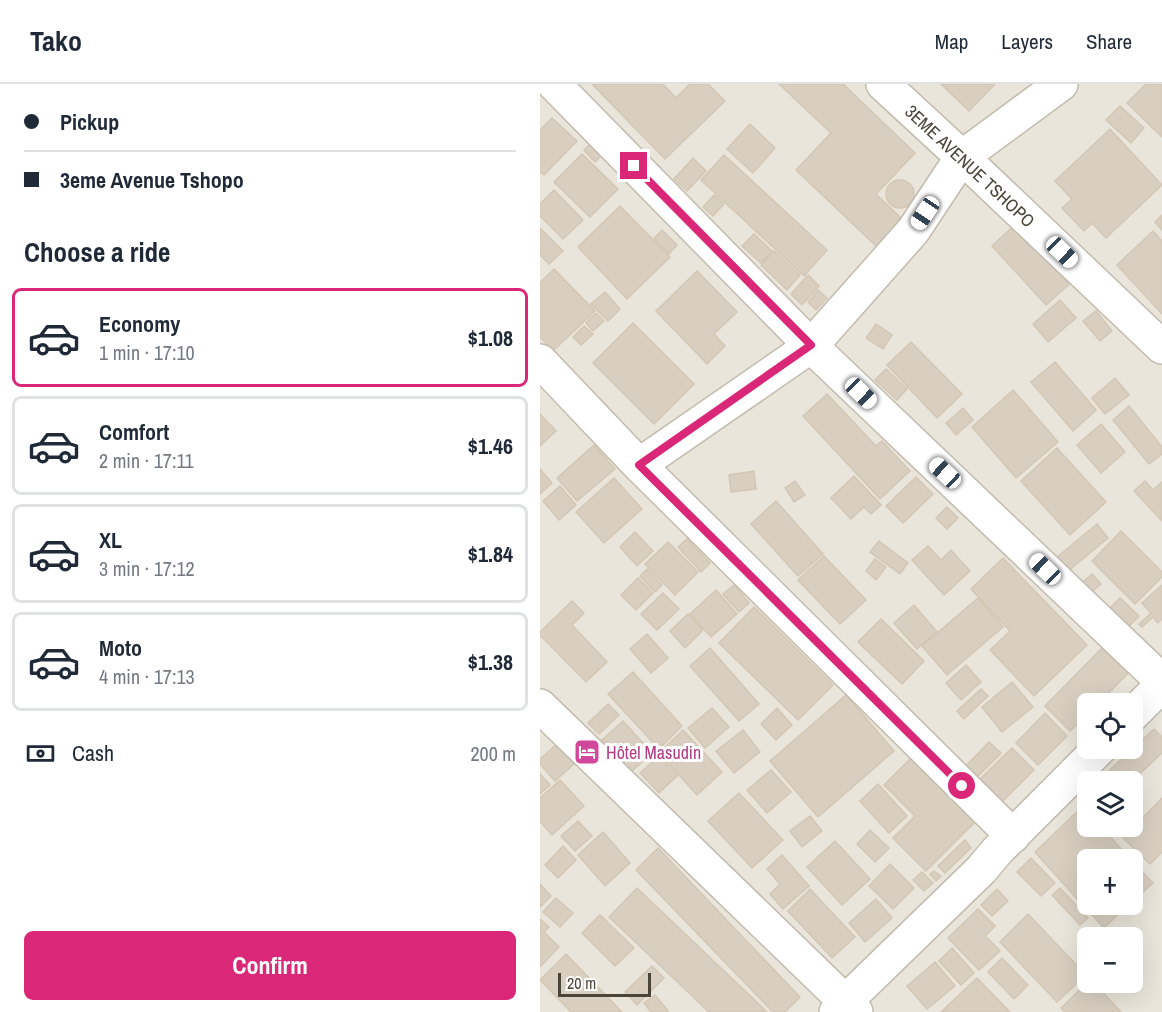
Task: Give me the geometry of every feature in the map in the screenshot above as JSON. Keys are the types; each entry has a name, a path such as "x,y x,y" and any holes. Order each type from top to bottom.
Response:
{"street":[{"path":"554,84 811,345 1162,683 1143,703"},
{"name":"3EME AVENUE TSHOPO","path":"883,84 1162,347"},
{"path":"639,465 811,345 913,231 962,157 1061,84"},
{"path":"540,361 639,465 1012,836"},
{"path":"540,706 846,1008 1089,759"}],"shaded area":[{"path":"540,84 1162,84 1162,1012 540,1012"}],"building":[{"path":"592,84 663,84 676,98 690,84 708,84 725,101 665,159"},
{"path":"779,84 843,84 915,153 876,194 903,220 877,247 796,170 831,133"},
{"path":"941,84 995,84 969,111"},
{"path":"1146,84 1162,84 1162,137 1127,103"},
{"path":"1120,106 1144,128 1131,143 1106,120"},
{"path":"552,118 577,141 544,175 540,171 540,130"},
{"path":"750,124 775,148 753,173 727,149"},
{"path":"1110,129 1162,185 1106,238 1092,223 1084,231 1062,208 1072,199 1055,181"},
{"path":"590,144 601,156 595,162 584,150"},
{"path":"582,154 618,189 590,217 554,182"},
{"path":"724,155 827,250 804,276 701,180"},
{"path":"693,158 706,171 687,191 674,179"},
{"path":"900,180 910,184 914,194 910,204 900,208 890,204 886,194 890,184"},
{"path":"554,190 583,220 563,239 540,216 540,204"},
{"path":"714,195 724,204 713,216 703,207"},
{"path":"620,206 670,257 627,299 578,247"},
{"path":"1162,215 1162,230 1155,222"},
{"path":"1021,219 1075,279 1046,305 992,246"},
{"path":"540,228 563,251 549,264 540,255"},
{"path":"662,230 677,245 669,254 654,238"},
{"path":"1153,231 1162,241 1162,314 1117,265"},
{"path":"754,234 772,251 761,263 742,246"},
{"path":"774,251 800,275 787,290 761,265"},
{"path":"554,269 595,311 553,351 540,337 540,283"},
{"path":"697,271 737,312 714,334 725,346 707,364 656,311"},
{"path":"808,275 819,286 802,305 791,294"},
{"path":"818,290 827,298 816,310 808,302"},
{"path":"605,292 620,309 608,321 591,304"},
{"path":"1060,300 1076,318 1048,342 1033,324"},
{"path":"1096,311 1112,331 1100,341 1083,321"},
{"path":"596,313 604,321 593,331 586,323"},
{"path":"633,323 694,384 654,424 593,363"},
{"path":"876,324 892,335 883,349 866,338"},
{"path":"584,326 593,334 581,345 573,337"},
{"path":"911,342 962,394 937,418 887,365"},
{"path":"1055,362 1096,410 1073,431 1031,382"},
{"path":"886,369 907,389 897,400 875,380"},
{"path":"1115,378 1129,395 1105,414 1092,398"},
{"path":"1013,390 1058,442 1016,478 972,427"},
{"path":"827,394 876,446 882,441 910,471 880,499 803,416"},
{"path":"1129,406 1162,447 1162,454 1149,464 1113,420"},
{"path":"963,408 973,420 956,435 946,423"},
{"path":"540,414 556,431 540,446"},
{"path":"1101,424 1125,452 1101,473 1077,445"},
{"path":"594,445 615,469 577,501 557,478"},
{"path":"1057,448 1106,502 1070,535 1021,481"},
{"path":"540,469 552,483 540,494"},
{"path":"754,471 756,489 731,492 729,475"},
{"path":"854,476 881,505 871,514 864,507 851,519 831,498"},
{"path":"916,477 933,494 903,523 886,506"},
{"path":"614,478 642,509 604,543 576,512"},
{"path":"795,481 805,495 794,502 785,488"},
{"path":"1145,481 1153,490 1162,482 1162,521 1134,491"},
{"path":"560,486 576,505 559,520 543,501"},
{"path":"776,501 823,554 798,576 751,524"},
{"path":"947,507 958,518 947,529 936,518"},
{"path":"1097,524 1108,538 1067,572 1056,558"},
{"path":"1121,531 1162,572 1162,577 1135,604 1092,561"},
{"path":"635,532 653,551 637,566 620,547"},
{"path":"687,539 710,563 701,572 678,547"},
{"path":"879,541 908,563 900,574 870,552"},
{"path":"668,542 698,572 675,595 645,564"},
{"path":"928,546 941,560 951,550 970,571 944,595 912,560"},
{"path":"824,556 866,600 840,624 798,580"},
{"path":"1003,558 1087,645 1034,696 990,650 1010,631 971,589"},
{"path":"875,559 886,567 876,580 866,571"},
{"path":"647,569 662,585 655,592 640,576"},
{"path":"1092,574 1101,584 1086,597 1077,587"},
{"path":"638,578 653,593 636,610 621,595"},
{"path":"734,585 749,603 739,612 723,594"},
{"path":"1162,585 1162,619 1158,623 1153,617 1142,627 1139,624 1151,613 1142,603"},
{"path":"716,590 737,614 711,637 690,614"},
{"path":"663,593 679,609 657,630 641,614"},
{"path":"978,598 1003,627 947,675 922,646"},
{"path":"1120,598 1139,616 1124,631 1105,613"},
{"path":"572,601 584,613 572,625 607,662 586,682 540,635 540,632"},
{"path":"914,605 937,632 917,649 894,623"},
{"path":"754,607 833,685 798,720 719,643"},
{"path":"688,614 703,630 685,648 670,631"},
{"path":"881,619 924,661 902,684 858,642"},
{"path":"647,634 668,658 651,673 630,649"},
{"path":"1104,646 1130,671 1109,693 1077,693 1077,724 1070,731 1045,706"},
{"path":"710,648 759,704 739,721 690,666"},
{"path":"966,665 981,682 961,700 946,683"},
{"path":"633,672 682,726 659,749 608,694"},
{"path":"1012,682 1033,707 1002,732 982,707"},
{"path":"981,689 988,696 964,719 957,711"},
{"path":"846,695 894,751 818,817 770,761"},
{"path":"608,704 619,715 599,734 588,723"},
{"path":"712,708 729,727 705,748 688,728"},
{"path":"777,708 792,725 776,740 761,724"},
{"path":"1045,713 1067,736 1038,765 1016,743"},
{"path":"623,721 652,753 631,772 602,740"},
{"path":"1154,729 1162,737 1162,753 1143,771 1109,771 1122,759 1143,759 1143,739"},
{"path":"683,730 722,772 697,795 659,753"},
{"path":"743,730 760,752 734,773 716,751"},
{"path":"989,742 1001,753 973,781 962,770"},
{"path":"557,744 574,764 555,781 540,764 540,759"},
{"path":"1012,748 1034,770 1001,803 979,780"},
{"path":"917,752 981,816 926,871 893,838 915,816 884,785"},
{"path":"659,756 677,776 659,793 640,773"},
{"path":"771,770 791,792 767,813 747,790"},
{"path":"540,774 550,785 540,794"},
{"path":"560,780 584,806 552,835 540,821 540,798"},
{"path":"878,784 907,816 889,833 860,801"},
{"path":"739,793 783,840 752,868 708,821"},
{"path":"1162,798 1162,852 1150,864 1143,857 1143,849 1134,849 1123,838 1143,837 1143,817"},
{"path":"1077,812 1077,837 1110,837 1121,849 1077,849 1077,899 1035,852"},
{"path":"810,816 822,831 802,847 790,831"},
{"path":"578,821 592,836 575,851 561,836"},
{"path":"870,830 889,848 875,862 857,844"},
{"path":"603,832 630,863 605,886 578,855"},
{"path":"965,840 971,848 945,873 938,866"},
{"path":"835,841 870,879 842,905 807,867"},
{"path":"563,846 576,860 558,878 545,865"},
{"path":"658,848 800,997 785,1012 773,1012 636,870"},
{"path":"782,855 809,886 783,909 770,894 780,884 767,869"},
{"path":"1031,858 1055,883 1041,896 1017,872"},
{"path":"890,864 914,888 893,909 869,886"},
{"path":"934,871 941,876 936,881 930,874"},
{"path":"922,872 933,883 924,891 913,880"},
{"path":"1143,873 1153,883 1143,892"},
{"path":"540,884 551,896 540,907"},
{"path":"637,888 767,1012 709,1012 609,917"},
{"path":"1060,888 1077,906 1077,915 1085,915 1088,918 1080,925 1052,895"},
{"path":"810,889 855,937 832,958 788,911"},
{"path":"997,889 1008,901 992,916 981,905"},
{"path":"556,898 573,913 560,927 543,912"},
{"path":"876,899 892,918 865,942 849,923"},
{"path":"978,909 995,926 985,936 1000,951 979,970 948,938"},
{"path":"1028,914 1077,966 1077,983 1057,1002 1000,942"},
{"path":"600,915 634,948 615,966 582,933"},
{"path":"1092,915 1118,915 1105,927"},
{"path":"540,919 549,927 544,932 559,947 540,967"},
{"path":"952,948 974,973 961,985 939,961"},
{"path":"566,954 622,1012 571,1012 540,980"},
{"path":"1002,958 1028,985 1014,999 988,972"},
{"path":"935,962 955,986 927,1009 907,986"},
{"path":"652,966 664,978 637,1005 625,992"},
{"path":"977,978 1010,1012 941,1012"},
{"path":"1077,993 1103,993 1121,1012 1065,1012 1061,1008"},
{"path":"655,995 669,1012 651,1012 644,1003"}],"place":[{"name":"Hôtel Masudin","path":"587,752"}],"route":[{"path":"634,166 811,345 639,465 962,786"}]}
